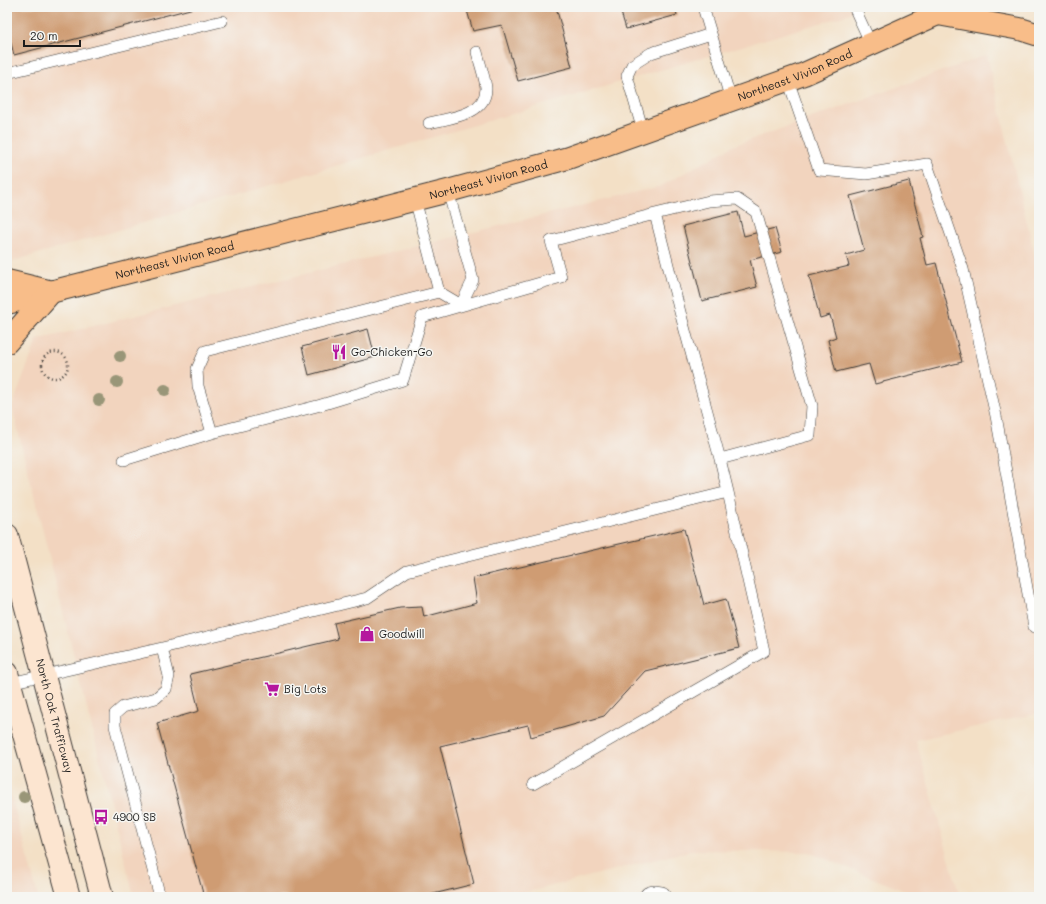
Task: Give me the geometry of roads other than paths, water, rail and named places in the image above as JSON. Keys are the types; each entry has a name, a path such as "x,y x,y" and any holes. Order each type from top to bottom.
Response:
{"main road":[{"name":"Northeast Vivion Road","path":"7,303 448,191 568,158 804,74 946,10"},
{"path":"946,10 1039,35"},
{"path":"7,281 51,292 7,342"},
{"name":"North Oak Trafficway","path":"7,535 102,897"},
{"path":"8,678 69,897"}],"street":[{"path":"650,897 661,897"}],"lane":[{"path":"703,7 731,100"},
{"path":"854,7 871,44"},
{"path":"7,73 222,21"},
{"path":"643,131 627,76 632,65 652,52 711,34"},
{"path":"429,123 468,114 482,103 486,89 476,52"},
{"path":"788,80 819,170 866,174 927,164 963,269 996,416 1034,627"},
{"path":"448,191 474,280 461,305"},
{"path":"415,199 439,292"},
{"path":"124,460 212,433 403,380 422,317 561,277 551,241 709,201 737,199 756,212 812,406 810,435 720,459"},
{"path":"534,784 764,652 720,459 655,214"},
{"path":"212,433 198,386 197,369 205,351 439,292 461,305"},
{"path":"8,678 44,675 367,598 407,572 728,492"},
{"path":"160,897 115,726 115,714 123,707 156,698 166,688 169,676 162,648"}],"place":[{"name":"Go-Chicken-Go","path":"339,352"},
{"name":"Goodwill","path":"367,634"},
{"name":"Big Lots","path":"272,689"},
{"name":"4900 SB","path":"101,817"}]}
